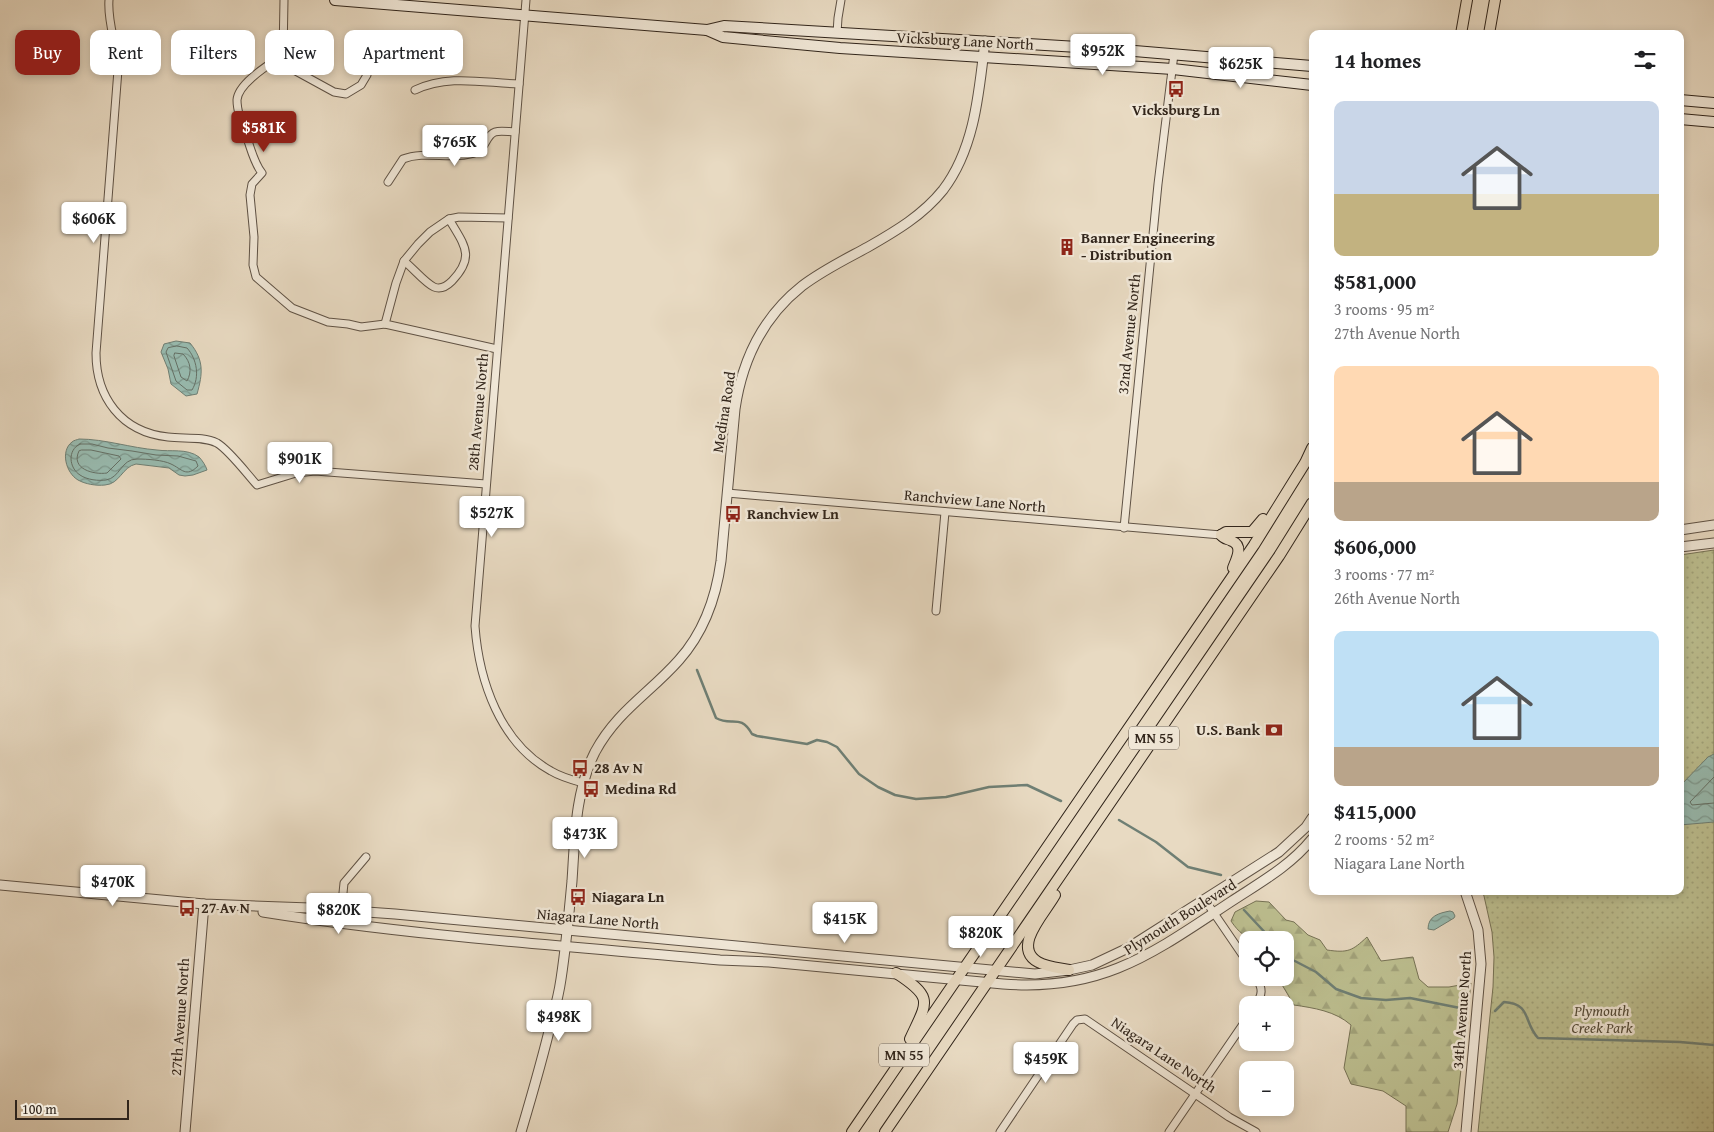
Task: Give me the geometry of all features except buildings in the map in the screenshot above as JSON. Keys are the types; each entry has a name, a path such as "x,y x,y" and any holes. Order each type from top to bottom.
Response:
{"main road":[{"name":"Vicksburg Lane North","path":"335,0 707,30 724,26 985,41 1309,66"},
{"path":"1462,30 1468,0"},
{"path":"1490,30 1495,0"},
{"name":"Vicksburg Lane North","path":"707,30 723,37 840,48 1173,69 1309,85"},
{"path":"1684,100 1714,103"},
{"path":"1684,119 1714,122"},
{"path":"1229,582 1239,553 1236,543 1224,539 1221,535 1226,532 1247,533 1256,530 1298,462 1309,449"},
{"name":"MN 55","path":"852,1132 1229,582 1263,530 1309,453"},
{"name":"MN 55","path":"885,1132 1279,556 1309,508"},
{"path":"1068,865 1054,896 1031,933 1027,943 1029,952 1038,962 1069,970"},
{"path":"896,973 917,987 923,997 924,1005 923,1011 897,1066"}],"street":[{"path":"109,0 109,14 116,46 118,70 96,368 105,397 119,415 137,428 151,434 215,442 223,447 256,485 296,473 315,471 486,484"},
{"path":"283,30 284,0"},
{"name":"28th Avenue North","path":"526,0 475,626 477,649 488,692 497,712 520,747 534,760 551,771 583,783"},
{"path":"837,33 841,0"},
{"name":"Medina Road","path":"583,783 595,752 606,734 619,717 679,660 704,624 712,604 718,583 738,385 756,341 768,320 802,286 822,272 908,223 927,208 943,190 956,169 966,147 973,124 985,41"},
{"name":"32nd Avenue North","path":"1124,528 1158,184 1174,54"},
{"path":"265,68 254,76 240,92 237,101 244,130 257,168 262,173 252,184 250,195 254,236 253,265 256,277 286,303 300,312 328,322 362,327 385,324 498,349"},
{"path":"303,75 334,92 346,94 360,85 367,75"},
{"path":"415,90 434,82 459,80 519,84"},
{"path":"388,182 403,159 416,156 448,156 476,152 481,149 490,134 495,132 515,132"},
{"path":"385,324 404,261 430,232 449,219 459,217 508,218"},
{"path":"404,261 433,286 445,287 450,283 464,268 466,253 449,219"},
{"name":"Ranchview Lane North","path":"727,493 1221,535"},
{"path":"936,611 945,512"},
{"path":"1684,529 1714,525"},
{"path":"1684,546 1714,543"},
{"path":"521,1132 558,998 566,945 577,813 583,783"},
{"name":"Plymouth Boulevard","path":"964,967 995,972 1035,974 1092,965 1124,950 1279,852 1309,822"},
{"name":"Plymouth Boulevard","path":"956,979 1042,986 1088,980 1133,963 1215,914 1280,870 1309,842"},
{"path":"340,923 344,883 366,857"},
{"name":"Niagara Lane North","path":"0,885 229,906 341,910 964,967"},
{"name":"34th Avenue North","path":"1466,895 1478,930 1481,964 1466,1132"},
{"path":"1205,900 1239,950"},
{"name":"27th Avenue North","path":"185,1132 204,904"},
{"name":"Niagara Lane North","path":"229,906 397,930 956,979"},
{"name":"Niagara Lane North","path":"1000,1132 1074,1024 1077,1020 1081,1019 1089,1021 1195,1094 1256,1132"},
{"path":"1169,1132 1239,1029"}],"green space":[{"name":"Plymouth Creek Park","path":"1714,550 1714,1132 1478,1132 1493,987 1494,957 1492,932 1484,895 1684,895 1684,554"},
{"path":"1256,901 1269,902 1286,920 1294,922 1308,935 1320,940 1327,950 1349,950 1367,937 1381,961 1413,957 1419,979 1428,987 1449,987 1471,983 1457,1104 1448,1132 1406,1132 1406,1106 1383,1091 1351,1084 1344,1068 1351,1025 1331,1013 1294,1005 1294,996 1289,996 1283,986 1294,986 1294,931 1239,931 1231,921 1235,912"}],"water":[{"path":"176,341 190,343 198,355 201,373 197,394 186,396 171,384 168,369 161,352 164,344"},
{"path":"79,439 99,440 162,451 189,452 199,457 207,470 185,476 179,475 169,468 136,464 127,468 118,479 110,484 87,484 74,477 66,462 65,456 68,446 73,441"},
{"path":"1714,754 1714,822 1684,825 1684,782 1708,757"},
{"path":"1453,912 1454,918 1434,930 1428,929 1432,918 1438,914"}],"waterway":[{"path":"697,670 716,718 740,722 752,734 757,736 807,744 817,740 827,742 837,747 859,774 878,787 895,795 916,799 946,797 989,787 1027,785 1061,801"},
{"path":"1119,820 1156,842 1188,867 1221,875"},
{"path":"1244,910 1264,931"},
{"path":"1294,961 1316,972 1336,989 1361,998 1386,1000 1410,998 1460,1008"},
{"path":"1495,1011 1504,1002 1519,1006 1538,1038 1680,1042 1714,1045"}],"place":[{"name":"Vicksburg Ln","path":"1176,89"},
{"name":"Banner Engineering - Distribution","path":"1067,247"},
{"name":"Ranchview Ln","path":"733,514"},
{"name":"U.S. Bank","path":"1274,730"},
{"name":"28 Av N","path":"580,768"},
{"name":"Medina Rd","path":"591,789"},
{"name":"Niagara Ln","path":"578,897"},
{"name":"27 Av N","path":"187,908"}]}
